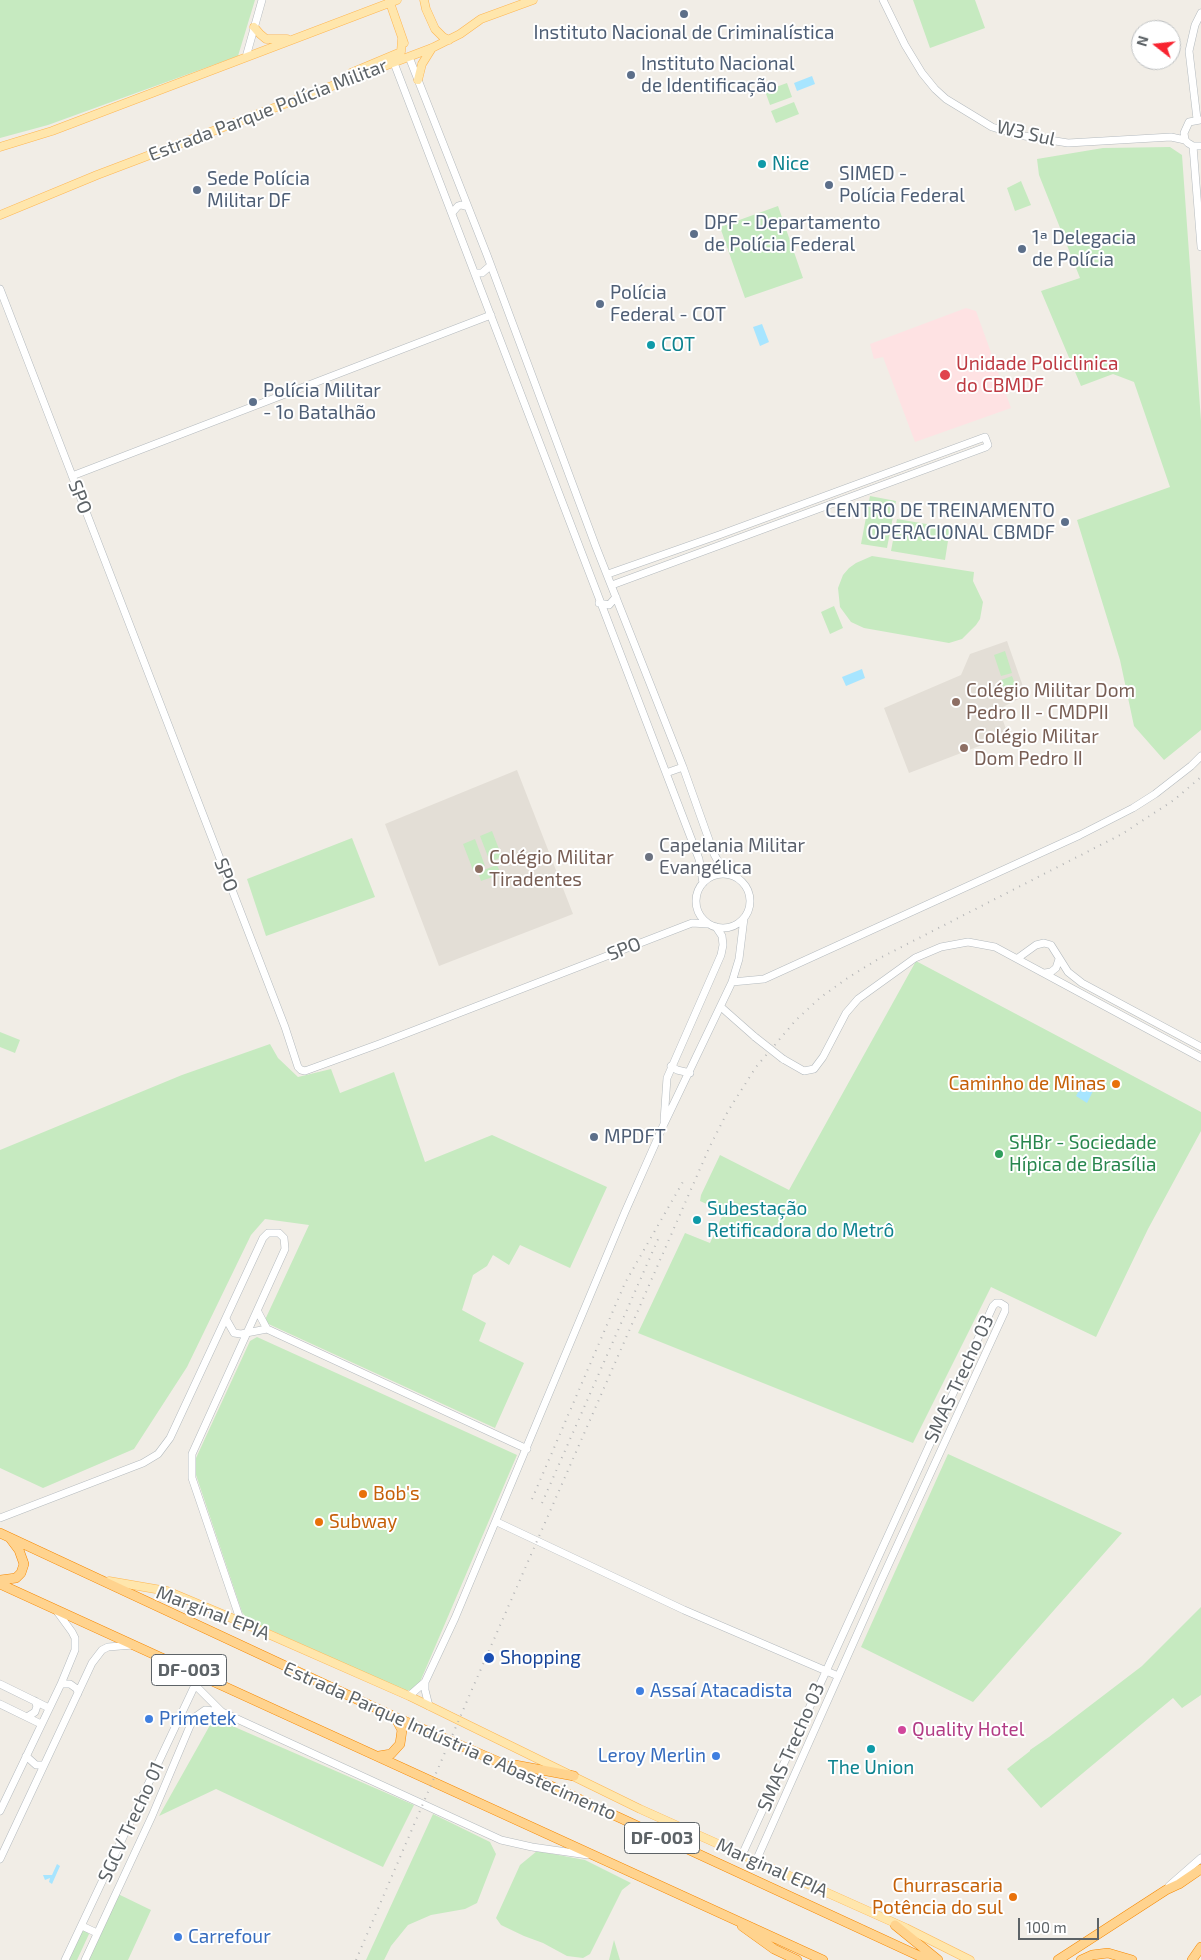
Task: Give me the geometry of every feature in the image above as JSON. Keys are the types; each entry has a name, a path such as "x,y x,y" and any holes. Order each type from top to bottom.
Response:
{"highway":[{"name":"Estrada Parque Indústria e Abastecimento","path":"0,1532 395,1717 501,1763 928,1960"},
{"path":"0,1580 16,1578 21,1573 24,1564 19,1550 9,1537"},
{"name":"DF-003","path":"0,1584 138,1645 823,1960"},
{"path":"378,1756 391,1754 400,1744 402,1730 395,1717"},
{"path":"501,1763 574,1776"},
{"path":"1058,1960 1201,1869"},
{"path":"732,1918 757,1939 797,1960"},
{"path":"895,1925 938,1960"},
{"path":"1192,1960 1201,1947"},
{"path":"1081,1960 1092,1955 1108,1953 1132,1960"}],"main road":[{"path":"424,0 435,29 442,37 449,40"},
{"name":"Estrada Parque Polícia Militar","path":"0,215 97,175 432,48 460,34 480,19 533,0"},
{"path":"0,146 54,130 392,1 409,57"},
{"path":"254,27 266,39 292,40"},
{"path":"293,101 308,91 398,55 402,51 402,39"},
{"path":"418,80 422,64 432,48"},
{"name":"Marginal EPIA","path":"105,1581 167,1591 241,1622 409,1696 640,1809 970,1960"}],"street":[{"path":"246,57 262,0"},
{"name":"W3 Sul","path":"883,0 905,45 922,73 946,99 992,127 1018,135 1068,143 1170,137 1185,140"},
{"path":"1199,120 1189,52 1194,25 1201,14"},
{"path":"409,57 683,767 714,854 725,874"},
{"path":"394,63 699,859 703,883"},
{"name":"W3 Sul","path":"1170,137 1184,129 1189,122 1199,120"},
{"path":"1184,129 1185,140 1197,146 1201,247"},
{"path":"452,213 458,206 468,207"},
{"path":"475,273 482,273 490,266"},
{"name":"SPO","path":"0,289 285,1027 298,1067 301,1070 305,1071 388,1041 692,923 708,924"},
{"path":"72,476 492,315"},
{"path":"519,388 524,392 529,391 535,384"},
{"path":"608,574 985,437 988,446 973,452 612,585"},
{"path":"970,442 973,452"},
{"path":"877,477 881,485"},
{"path":"798,506 801,514"},
{"path":"570,522 572,517 576,515 585,516"},
{"path":"719,535 722,545"},
{"path":"651,559 659,568"},
{"path":"600,603 609,605 616,597"},
{"path":"732,982 764,979 1080,835 1133,808 1155,794 1201,756"},
{"path":"666,773 683,767"},
{"path":"429,1706 425,1682 497,1522 625,1212 664,1124 690,1074 732,982 739,959 744,918 750,904 748,890 738,879 725,874 709,878 703,883 696,897 698,912 708,924 716,928 722,936 723,945 721,955 672,1066 666,1084 664,1124"},
{"path":"692,923 698,912"},
{"path":"716,928 731,927 744,918"},
{"path":"721,1007 783,1059 804,1072 814,1069 823,1057 850,1007 904,965 923,953 946,945 968,942 995,947 1018,958 1201,1058"},
{"path":"1018,958 1036,944 1044,943 1054,948 1068,972 1082,983 1201,1047"},
{"path":"1029,949 1029,961 1032,966"},
{"path":"1045,973 1051,972 1056,968 1059,959"},
{"path":"672,1066 677,1070 690,1074"},
{"path":"0,1518 143,1463 158,1454 170,1438 263,1238 268,1233 279,1233 284,1238 285,1249 192,1454 192,1478 241,1622"},
{"name":"SMAS Trecho 03","path":"742,1855 992,1306 996,1303 1003,1304 1005,1311 881,1580 756,1861"},
{"path":"258,1312 267,1329 526,1449"},
{"path":"226,1318 234,1333 247,1334 267,1329"},
{"path":"497,1522 684,1610 838,1676"},
{"path":"869,1575 881,1580"},
{"path":"0,1811 61,1684 76,1644 70,1627 54,1608"},
{"path":"1,1857 92,1663 102,1650 114,1646 138,1645"},
{"path":"178,1665 222,1712 501,1840 532,1847 594,1856"},
{"path":"409,1696 425,1682"},
{"path":"0,1684 49,1708"},
{"path":"61,1684 70,1684 77,1689 78,1693"},
{"name":"SGCV Trecho 01","path":"65,1960 195,1685"},
{"path":"27,1717 34,1712 37,1706 34,1701"},
{"path":"0,1704 41,1724"},
{"name":"SGCV Trecho 01","path":"85,1960 152,1816 190,1726 195,1717 205,1710 222,1712"},
{"path":"178,1721 183,1721 190,1726"},
{"path":"26,1756 36,1765 44,1765"},
{"path":"752,1832 766,1837"},
{"path":"1166,1890 1201,1858"},
{"path":"82,1926 97,1933"}],"shaded area":[{"name":"Unidade Policlinica do CBMDF","path":"966,308 976,311 1011,408 915,442 883,357 874,359 870,344"},
{"name":"Colégio Militar Dom Pedro II - CMDPII","path":"1007,641 1026,695 999,709 1008,735 909,773 884,708 961,675 970,654"},
{"name":"Colégio Militar Tiradentes","path":"517,770 573,914 439,966 385,824"}],"green space":[{"path":"0,0 255,0 238,56 48,125 0,138"},
{"path":"913,0 975,0 985,28 930,48"},
{"path":"787,83 792,97 770,105 765,91"},
{"path":"794,102 799,114 776,123 771,111"},
{"path":"1170,147 1182,155 1201,421 1201,730 1164,760 1134,726 1120,660 1077,520 1170,487 1134,382 1113,374 1081,386 1041,291 1080,278 1039,175 1037,159 1103,148"},
{"path":"1021,181 1031,205 1015,211 1007,188"},
{"path":"778,206 803,278 745,298 720,227"},
{"path":"870,496 896,501 887,548 861,544"},
{"path":"897,519 950,528 945,560 891,551"},
{"path":"872,556 974,572 973,581 983,602 980,619 962,639 949,643 864,628 851,622 840,607 838,588 843,575 849,568"},
{"path":"834,606 843,628 830,634 821,612"},
{"path":"1005,651 1012,673 1001,676 994,655"},
{"path":"1012,676 1019,695 1008,699 1001,680"},
{"path":"492,831 502,857 490,862 480,836"},
{"path":"352,838 375,897 266,936 247,879"},
{"path":"475,839 485,866 473,870 463,844"},
{"path":"497,865 501,874 481,881 478,872"},
{"name":"SHBr - Sociedade Hípica de Brasília","path":"916,961 1201,1112 1201,1131 1148,1229 1096,1337 991,1287 913,1443 638,1333 685,1233 710,1243 724,1212 700,1201 720,1155 789,1190"},
{"path":"0,1032 20,1040 15,1053 0,1047"},
{"path":"270,1044 278,1058 298,1077 331,1069 340,1093 394,1072 425,1162 492,1135 607,1187 570,1268 520,1245 509,1265 493,1255 487,1266 473,1275 462,1310 486,1323 479,1341 524,1363 495,1428 264,1322 309,1225 265,1219 251,1235 187,1367 134,1449 43,1488 0,1468 0,1150 182,1075"},
{"path":"257,1337 517,1455 420,1682 415,1689 406,1691 248,1620 242,1612 195,1472 196,1458 250,1341"},
{"path":"948,1454 1122,1533 973,1702 861,1647"},
{"path":"1201,1607 1201,1695 1182,1708 1173,1698 1041,1808 1007,1769 1142,1666"},
{"path":"214,1718 414,1805 383,1867 216,1789 159,1816"},
{"path":"433,1814 490,1842 496,1854 477,1903 465,1909 431,1915 408,1925 391,1946 384,1960 366,1960"},
{"path":"537,1851 585,1860 631,1883 622,1890 590,1954 583,1958 567,1956 543,1943 501,1925 496,1918 520,1865"},
{"path":"118,1894 151,1910 128,1960 87,1960"},
{"path":"85,1930 89,1934 77,1960 69,1960 81,1932"},
{"path":"614,1940 620,1960 609,1960"}],"water":[{"path":"812,76 815,84 797,91 794,83"},
{"path":"762,324 769,342 760,346 753,327"},
{"path":"862,669 865,678 846,686 842,677"},
{"path":"1082,1084 1093,1091 1087,1103 1076,1096"},
{"path":"57,1864 60,1866 52,1884 49,1882 50,1878 45,1880 43,1875 52,1875"}],"railway":[{"path":"356,1960 470,1694 710,1146 728,1111 756,1067 796,1020 821,997 849,977 880,958 1122,834 1174,800 1201,777"},
{"path":"532,1499 625,1283 684,1180"},
{"path":"542,1503 659,1237"}],"place":[{"name":"Instituto Nacional de Criminalística","path":"684,14"},
{"name":"Instituto Nacional de Identificação","path":"631,75"},
{"name":"Nice","path":"762,164"},
{"name":"SIMED - Polícia Federal","path":"829,185"},
{"name":"Sede Polícia Militar DF","path":"197,190"},
{"name":"DPF - Departamento de Polícia Federal","path":"694,234"},
{"name":"1ª Delegacia de Polícia","path":"1022,249"},
{"name":"Polícia Federal - COT","path":"600,304"},
{"name":"COT","path":"651,345"},
{"name":"Unidade Policlinica do CBMDF","path":"945,375"},
{"name":"Polícia Militar - 1o Batalhão","path":"253,402"},
{"name":"CENTRO DE TREINAMENTO OPERACIONAL CBMDF","path":"1065,522"},
{"name":"Colégio Militar Dom Pedro II - CMDPII","path":"956,702"},
{"name":"Colégio Militar Dom Pedro II","path":"964,748"},
{"name":"Capelania Militar Evangélica","path":"649,857"},
{"name":"Colégio Militar Tiradentes","path":"479,869"},
{"name":"Caminho de Minas","path":"1116,1084"},
{"name":"MPDFT","path":"594,1137"},
{"name":"SHBr - Sociedade Hípica de Brasília","path":"999,1154"},
{"name":"Subestação Retificadora do Metrô","path":"697,1220"},
{"name":"Bob's","path":"363,1494"},
{"name":"Subway","path":"319,1522"},
{"name":"Shopping","path":"489,1658"},
{"name":"Assaí Atacadista","path":"640,1691"},
{"name":"Primetek","path":"149,1719"},
{"name":"Quality Hotel","path":"902,1730"},
{"name":"The Union","path":"871,1749"},
{"name":"Leroy Merlin","path":"716,1756"},
{"name":"Churrascaria Potência do sul","path":"1013,1897"},
{"name":"Carrefour","path":"178,1937"}]}
